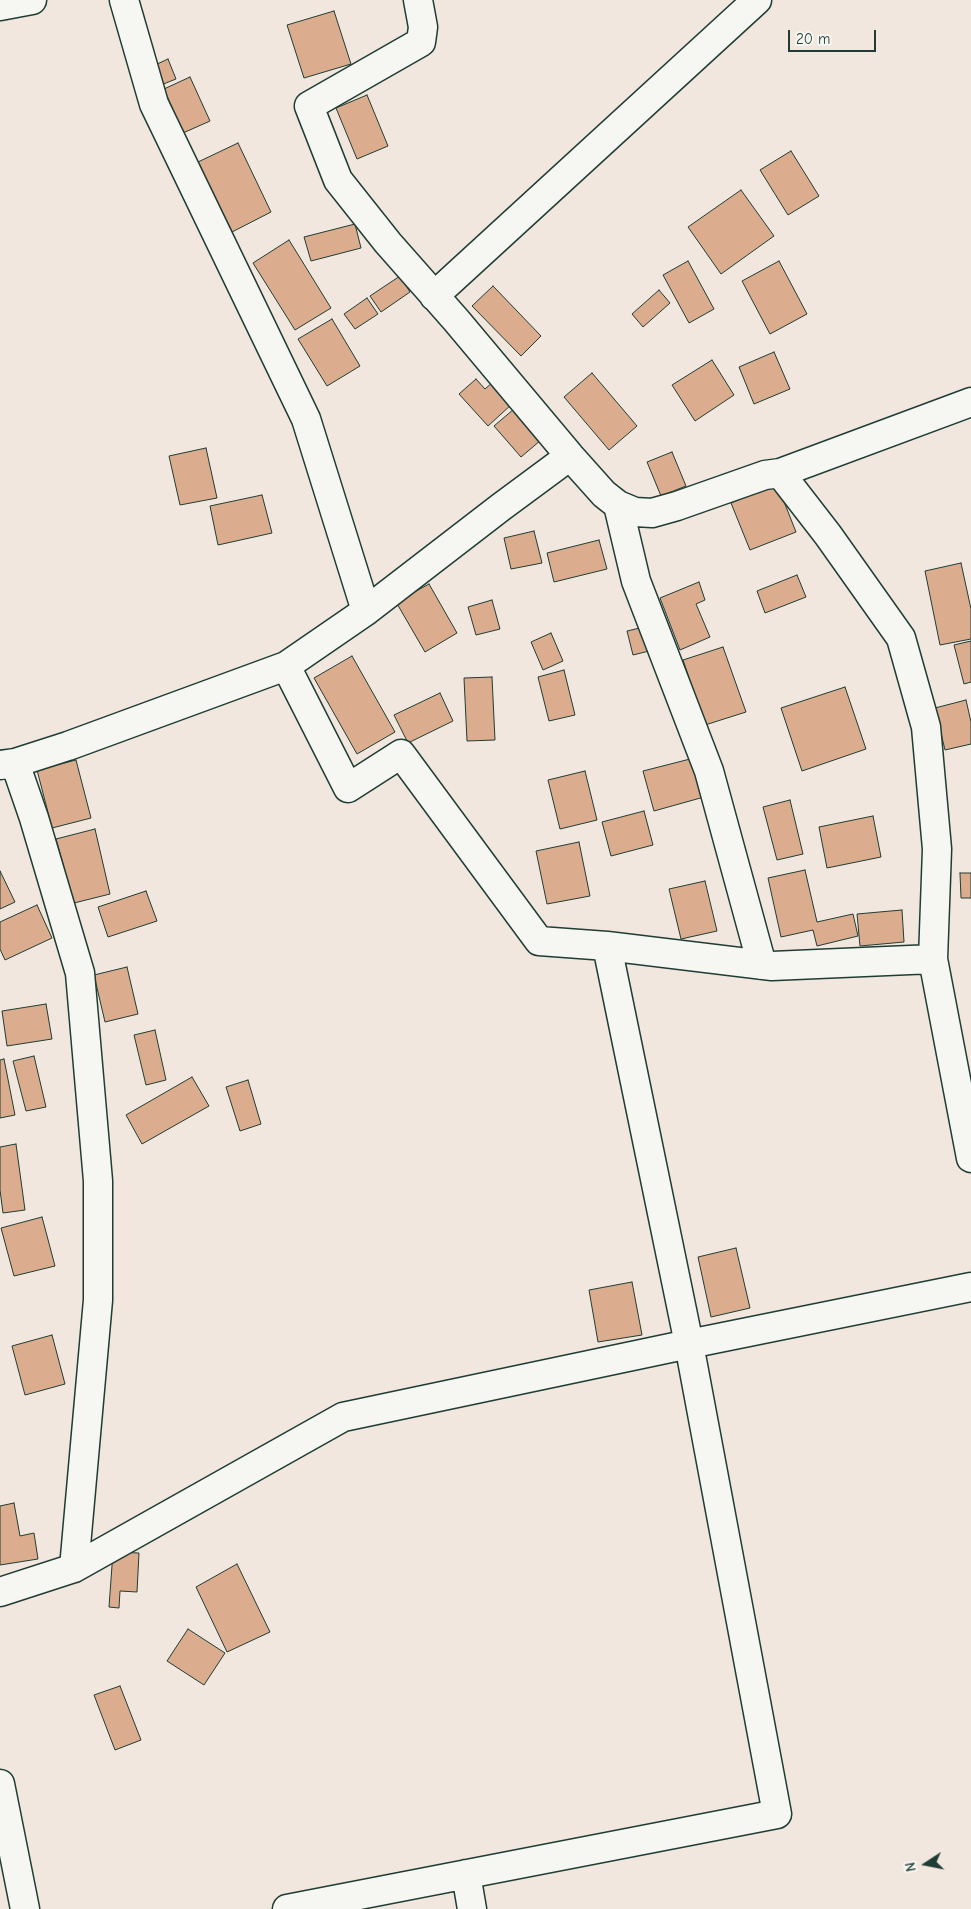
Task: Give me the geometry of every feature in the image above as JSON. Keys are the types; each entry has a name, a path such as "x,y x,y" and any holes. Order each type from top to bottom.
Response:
{"street":[{"path":"0,6 32,0"},
{"path":"124,0 154,104 306,418 366,611"},
{"path":"418,0 423,27 421,42 310,106 338,180 388,243 570,456 604,494 618,505 635,512 652,513 677,506 765,475 780,473 971,402"},
{"path":"434,296 756,0"},
{"path":"74,1568 98,1300 98,1180 80,973 34,818 7,764 68,746 286,666 366,611 570,456"},
{"path":"780,473 828,535 901,638 926,726 937,849 933,959 971,1158"},
{"path":"618,505 636,581 709,772 762,965"},
{"path":"286,666 348,788 401,754 539,941 607,946 772,966 933,959"},
{"path":"287,1909 777,1814 689,1344 607,946"},
{"path":"0,1592 74,1568 344,1417 971,1287"},
{"path":"0,1784 25,1909"},
{"path":"466,1874 472,1909"}],"building":[{"path":"334,11 351,64 304,78 287,25"},
{"path":"168,59 176,79 161,85 153,66"},
{"path":"190,77 210,121 183,133 164,89"},
{"path":"367,95 388,146 357,159 336,108"},
{"path":"238,143 271,212 232,232 198,162"},
{"path":"791,151 819,196 788,215 760,170"},
{"path":"741,190 774,236 721,274 688,227"},
{"path":"355,224 361,248 311,261 304,237"},
{"path":"289,240 331,308 295,330 253,263"},
{"path":"688,261 714,309 689,323 663,275"},
{"path":"779,261 807,314 770,334 742,281"},
{"path":"400,276 410,292 381,312 370,296"},
{"path":"493,286 541,336 521,356 472,306"},
{"path":"659,290 670,303 643,327 632,314"},
{"path":"367,298 378,314 355,329 344,314"},
{"path":"332,319 360,366 327,386 298,339"},
{"path":"774,352 790,389 754,404 739,367"},
{"path":"712,360 734,395 695,421 672,385"},
{"path":"592,373 637,426 609,450 564,397"},
{"path":"476,379 485,389 493,382 512,404 488,426 459,394"},
{"path":"514,409 541,440 521,457 494,426"},
{"path":"206,448 217,498 180,505 169,456"},
{"path":"672,452 686,486 661,496 647,462"},
{"path":"777,484 796,532 750,550 731,503"},
{"path":"262,495 272,533 218,545 210,506"},
{"path":"534,531 542,563 511,569 504,538"},
{"path":"599,540 607,569 554,582 547,553"},
{"path":"961,563 971,609 971,639 940,645 925,571"},
{"path":"797,575 806,597 765,613 757,591"},
{"path":"699,582 705,600 696,604 710,637 680,650 660,598"},
{"path":"429,584 457,633 425,652 396,602"},
{"path":"492,600 500,629 476,635 468,607"},
{"path":"644,627 649,651 633,655 627,631"},
{"path":"551,633 563,661 543,670 531,642"},
{"path":"971,641 971,682 964,684 954,645"},
{"path":"723,647 746,712 705,725 683,660"},
{"path":"352,656 395,732 357,754 314,678"},
{"path":"564,670 575,715 549,721 538,677"},
{"path":"492,677 495,740 467,741 464,678"},
{"path":"845,687 866,749 802,771 781,708"},
{"path":"440,693 453,721 408,743 394,715"},
{"path":"966,700 971,722 971,744 945,750 935,708"},
{"path":"694,758 704,797 654,811 643,771"},
{"path":"76,760 91,818 52,828 37,770"},
{"path":"585,771 597,820 560,829 548,780"},
{"path":"790,800 803,854 777,860 763,807"},
{"path":"644,811 653,845 611,856 602,822"},
{"path":"873,816 881,857 827,868 819,827"},
{"path":"95,829 110,894 74,903 56,839"},
{"path":"579,842 590,896 547,904 536,851"},
{"path":"805,870 817,922 853,914 858,936 817,946 813,930 781,937 768,878"},
{"path":"0,871 15,902 0,909"},
{"path":"960,873 971,873 971,898 961,898"},
{"path":"705,881 717,931 681,939 669,889"},
{"path":"146,891 157,921 108,937 98,907"},
{"path":"37,905 52,938 5,960 0,949 0,922"},
{"path":"902,910 904,942 860,946 857,914"},
{"path":"127,967 138,1014 105,1022 94,975"},
{"path":"46,1004 52,1039 7,1046 2,1011"},
{"path":"155,1030 166,1080 146,1085 134,1035"},
{"path":"34,1056 46,1107 26,1111 13,1061"},
{"path":"4,1059 15,1115 0,1118 0,1060"},
{"path":"192,1077 209,1106 142,1144 126,1115"},
{"path":"248,1080 261,1124 240,1131 226,1087"},
{"path":"16,1144 25,1210 3,1213 0,1190 0,1147"},
{"path":"42,1217 55,1266 14,1276 1,1228"},
{"path":"736,1248 750,1308 711,1317 698,1257"},
{"path":"632,1282 642,1335 598,1342 589,1290"},
{"path":"52,1335 65,1384 25,1395 12,1346"},
{"path":"14,1503 20,1536 34,1533 38,1559 0,1565 0,1506"},
{"path":"113,1552 139,1553 137,1592 120,1591 119,1608 109,1607"},
{"path":"237,1564 270,1632 227,1652 196,1587"},
{"path":"188,1629 225,1653 204,1685 167,1661"},
{"path":"120,1686 141,1740 115,1750 94,1695"}]}
